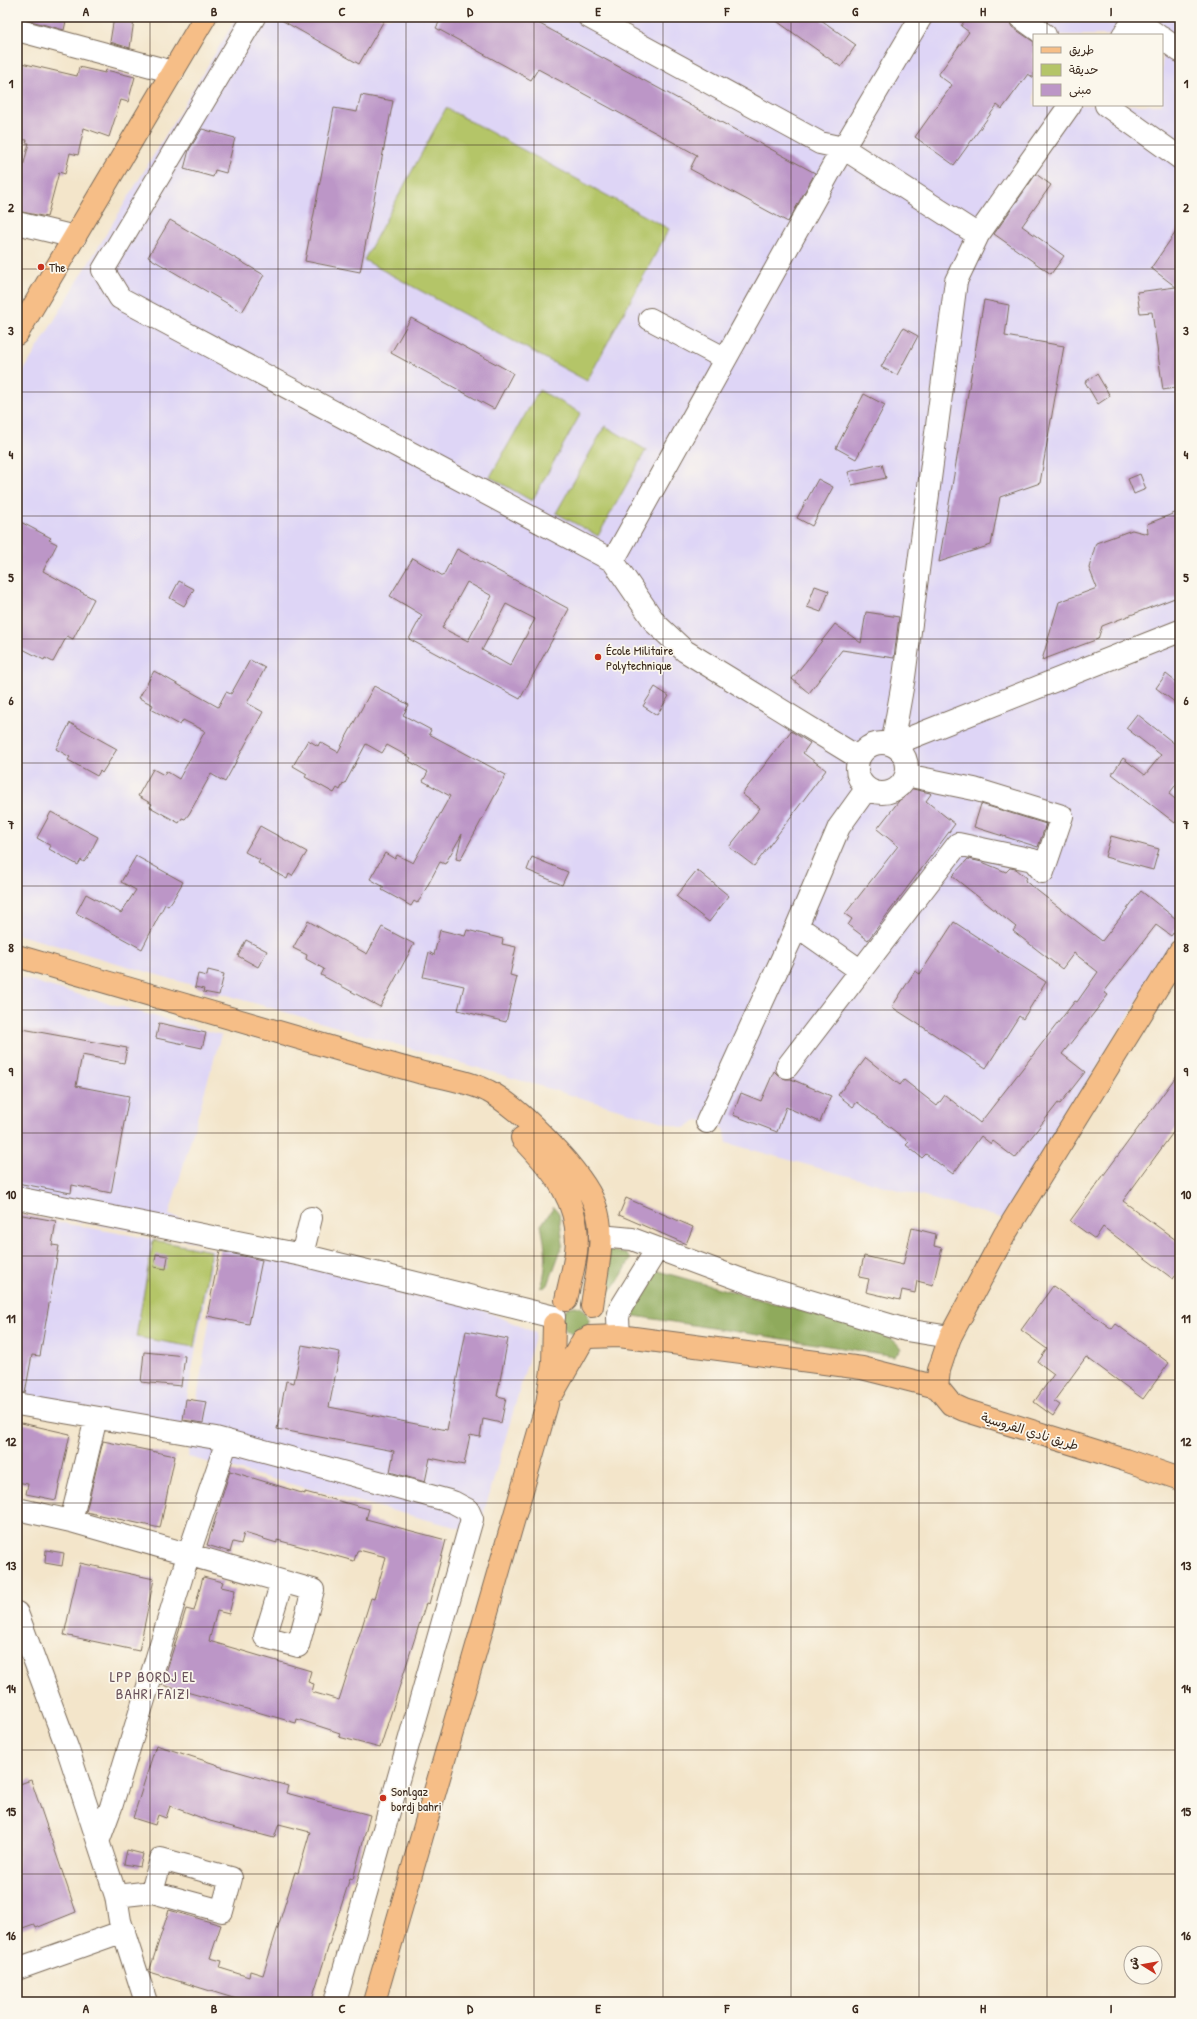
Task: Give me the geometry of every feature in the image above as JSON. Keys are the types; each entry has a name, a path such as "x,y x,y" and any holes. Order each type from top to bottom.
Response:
{"main road":[{"path":"17,334 205,17"},
{"path":"374,2002 547,1404 558,1314 580,1298 591,1323 619,1336 862,1368 937,1387 939,1370 950,1337 1005,1234 1180,951"},
{"path":"17,956 424,1073 453,1078 489,1092 522,1117 578,1174 596,1206 600,1236 591,1323 547,1404"},
{"path":"424,1073 441,1085 464,1093 501,1115 558,1178 567,1194 575,1215 577,1235 576,1253 558,1314 556,1331 561,1337 568,1340 591,1323"},
{"name":"طريق نادي الفروسية","path":"937,1387 951,1404 964,1410 1125,1460 1180,1479"}],"street":[{"path":"254,17 103,270 120,298 613,561 656,624 685,650 859,758"},
{"path":"589,17 820,143 843,148 978,235"},
{"path":"613,561 724,358 843,148 921,17"},
{"path":"1020,17 1044,34"},
{"path":"1132,24 1155,34"},
{"path":"17,30 173,72"},
{"path":"1163,39 1180,51"},
{"path":"892,744 904,677 956,281 978,235 1069,106"},
{"path":"1108,106 1177,150"},
{"path":"17,224 75,237"},
{"path":"650,319 724,358"},
{"path":"892,744 902,752 906,759 906,775 903,783 890,792 878,792 867,788 858,774 857,766 859,758 865,750 873,744 892,744 1180,631"},
{"path":"787,1067 958,844 1032,860 1043,872 1062,816 974,789 906,775"},
{"path":"707,1122 797,926 839,827 867,788"},
{"path":"797,926 861,971"},
{"path":"17,1198 302,1256 558,1314"},
{"path":"302,1256 311,1218"},
{"path":"600,1236 624,1238 709,1269 798,1298 916,1332 950,1337"},
{"path":"591,1323 613,1299 652,1247"},
{"path":"619,1336 618,1318 620,1309 652,1247"},
{"path":"17,1404 227,1441 453,1502 468,1510 472,1519 335,2002"},
{"path":"71,1521 96,1418"},
{"path":"98,1842 111,1807 188,1556 227,1441"},
{"path":"17,1509 71,1521 282,1582"},
{"path":"17,1614 68,1750 116,1896 124,1931 146,2002"},
{"path":"116,1896 152,1892"},
{"path":"17,1970 124,1931"}],"shaded area":[{"name":"École Militaire Polytechnique","path":"237,17 1180,17 1180,931 1005,1219 727,1143 724,1129 707,1122 697,1120 684,1128 17,934 17,382"},
{"path":"17,977 221,1035 169,1215 481,1309 536,1333 478,1533 188,1457 221,1246 17,1211"},
{"path":"17,1215 214,1250 182,1425 17,1395"}],"green space":[{"path":"446,108 669,229 587,381 364,260"},
{"path":"539,390 581,413 532,501 490,477"},
{"path":"605,426 646,450 598,536 556,513"},
{"path":"554,1207 559,1213 563,1244 548,1285 541,1288 546,1256 541,1225"},
{"path":"153,1240 211,1251 194,1347 136,1337"},
{"path":"604,1249 626,1254 631,1259 615,1286 606,1294 600,1296"},
{"path":"658,1271 881,1333 895,1341 901,1349 894,1356 634,1316 633,1311 655,1272"},
{"path":"575,1306 585,1310 589,1320 585,1330 575,1334 565,1330 561,1320 565,1310"}],"building":[{"path":"27,17 67,17 64,30 27,20"},
{"path":"114,17 134,20 130,48 110,42"},
{"path":"276,17 386,17 359,64"},
{"path":"442,17 527,17 815,173 788,222 690,169 697,155 538,69 531,80 436,28"},
{"path":"771,17 817,17 856,45 841,67"},
{"path":"967,17 1008,18 1012,27 1033,41 1033,77 1028,74 1002,109 997,105 954,165 915,137 952,85 938,75 969,32 961,26"},
{"path":"17,62 77,76 79,67 105,73 106,70 135,77 128,102 121,100 109,137 84,128 78,155 70,153 65,174 59,172 47,217 17,211 17,191 29,143 26,143 27,140 17,139"},
{"path":"361,95 393,101 360,272 305,261 334,108 357,112"},
{"path":"202,129 235,138 226,173 215,170 213,177 184,169 189,150"},
{"path":"1036,174 1051,185 1022,226 1064,256 1051,274 994,234"},
{"path":"170,220 264,275 242,312 148,257"},
{"path":"1180,226 1180,387 1163,390 1152,312 1140,313 1137,292 1176,287 1151,268"},
{"path":"984,300 1009,305 1005,336 1064,346 1040,483 1000,497 991,545 939,562"},
{"path":"411,318 513,373 494,409 391,353"},
{"path":"903,328 918,336 897,375 881,367"},
{"path":"1097,374 1110,396 1098,404 1085,382"},
{"path":"864,394 885,405 856,459 836,448"},
{"path":"882,464 886,478 852,485 848,472"},
{"path":"1140,474 1146,489 1134,494 1128,479"},
{"path":"818,479 833,487 812,526 797,518"},
{"path":"1180,511 1180,596 1102,626 1098,639 1042,660 1059,602 1097,588 1089,568 1096,543 1132,530 1148,534 1147,524"},
{"path":"17,520 51,538 49,540 57,544 43,571 94,599 73,639 67,636 53,662 45,658 44,660 17,646"},
{"path":"457,549 569,609 520,699 409,639 422,615 390,596 413,558 443,576","holes":["467,582 492,596 468,641 442,628","506,604 535,619 510,666 482,650"]},
{"path":"179,581 194,589 184,606 170,598"},
{"path":"815,586 829,591 821,612 807,607"},
{"path":"866,612 899,617 894,658 842,650 809,693 792,679 835,624 861,643"},
{"path":"250,660 265,668 247,703 263,712 225,782 211,774 189,814 185,819 182,818 179,823 150,807 152,804 138,796 153,769 164,775 166,771 179,779 205,731 183,720 180,725 151,709 153,705 139,698 154,671 218,707 226,692 231,694"},
{"path":"1166,674 1180,685 1180,706 1156,688"},
{"path":"374,686 409,705 403,715 431,730 429,734 506,775 460,860 456,859 462,834 445,864 440,862 421,898 417,903 414,901 411,906 382,890 384,887 370,879 385,853 395,859 397,855 413,863 450,796 423,781 428,772 409,761 411,758 387,745 382,753 366,744 344,785 343,784 340,790 337,788 334,793 305,777 307,774 293,766 308,740 318,746 320,742 338,752"},
{"path":"655,687 669,696 657,715 643,706"},
{"path":"1137,714 1180,748 1180,779 1169,794 1180,803 1180,816 1175,823 1112,774 1123,758 1145,775 1161,755 1126,728"},
{"path":"70,723 117,749 102,773 100,771 97,776 68,760 70,757 56,749"},
{"path":"791,731 810,743 803,753 826,770 754,866 729,847 760,808 742,794"},
{"path":"909,788 930,793 931,794 926,801 955,824 868,940 848,925 852,919 845,914 898,846 877,829"},
{"path":"981,804 1046,824 1038,847 974,827"},
{"path":"51,812 98,837 84,862 81,860 78,865 49,849 51,846 37,838"},
{"path":"260,826 307,852 292,876 289,874 287,879 258,863 260,860 245,852"},
{"path":"1111,836 1159,849 1153,870 1105,857"},
{"path":"136,856 183,882 168,906 165,904 142,949 76,913 86,894 121,913 136,890 121,882"},
{"path":"532,857 568,872 562,885 527,870"},
{"path":"968,859 982,862 1006,872 1010,868 1016,869 1027,878 1025,881 1102,941 1141,891 1180,922 1180,924 1171,936 1156,925 1104,992 1108,995 1062,1054 1085,1072 1060,1104 1058,1103 1015,1158 993,1141 991,1144 981,1136 953,1174 926,1154 922,1158 906,1145 909,1142 857,1102 853,1107 838,1095 866,1058 900,1085 904,1080 937,1106 945,1095 980,1123 1075,1001 1077,1002 1098,972 1074,953 1062,969 1013,931 1016,927 952,876"},
{"path":"697,870 729,896 709,922 676,896"},
{"path":"308,921 367,954 382,927 414,944 380,1007 321,975 324,969 306,959 307,955 293,948"},
{"path":"954,922 1046,982 1023,1019 1019,1016 986,1068 892,1007 915,971 920,974"},
{"path":"440,930 465,936 467,930 503,939 502,944 516,947 510,975 517,977 506,1022 458,1010 464,986 423,977 429,952 434,955"},
{"path":"246,940 267,951 258,967 238,956"},
{"path":"208,970 224,974 219,995 203,992 204,989 195,987 198,974 207,976"},
{"path":"159,1023 206,1033 202,1048 156,1038"},
{"path":"17,1028 127,1048 124,1063 82,1055 76,1086 129,1096 111,1193 72,1185 71,1193 17,1183"},
{"path":"774,1071 780,1077 791,1079 831,1096 820,1122 786,1107 777,1132 733,1115 741,1093 761,1101"},
{"path":"1180,1071 1180,1123 1123,1201 1180,1243 1180,1269 1173,1279 1103,1227 1095,1239 1070,1221"},
{"path":"626,1198 693,1227 686,1244 619,1215"},
{"path":"17,1214 56,1221 52,1245 59,1246 40,1356 32,1355 25,1393 17,1392"},
{"path":"912,1228 936,1234 934,1246 942,1248 933,1285 917,1281 915,1293 902,1290 900,1300 866,1292 869,1279 859,1277 864,1256 903,1265"},
{"path":"220,1251 262,1260 249,1324 207,1316"},
{"path":"156,1254 168,1256 166,1269 154,1267"},
{"path":"1053,1286 1112,1329 1116,1324 1169,1363 1143,1399 1086,1357 1054,1401 1060,1405 1053,1416 1034,1402 1054,1374 1038,1362 1047,1349 1021,1330"},
{"path":"466,1331 508,1339 497,1396 506,1398 501,1423 483,1419 480,1437 470,1435 464,1465 430,1458 425,1482 390,1472 394,1451 277,1429 286,1381 294,1383 302,1345 340,1352 329,1407 447,1430"},
{"path":"144,1352 185,1356 181,1386 141,1382"},
{"path":"186,1399 207,1402 203,1423 183,1420"},
{"path":"17,1422 70,1434 56,1500 26,1494 28,1484 17,1482"},
{"path":"103,1441 175,1456 160,1528 86,1512"},
{"path":"230,1471 305,1494 305,1492 369,1509 366,1519 446,1540 429,1604 426,1603 380,1748 339,1737 340,1733 297,1719 296,1723 162,1685 186,1609 194,1611 203,1577 223,1582 221,1587 235,1590 229,1614 217,1611 209,1641 311,1671 308,1682 314,1684 312,1692 339,1700 371,1598 374,1599 386,1557 359,1550 357,1551 354,1561 277,1540 277,1543 244,1533 241,1544 233,1542 230,1552 207,1545"},
{"path":"46,1550 64,1553 62,1566 45,1563"},
{"path":"80,1563 154,1579 139,1651 64,1635"},
{"path":"156,1745 218,1766 288,1786 286,1793 370,1815 353,1879 350,1878 311,2002 246,2002 149,1972 169,1910 221,1925 210,1958 222,1961 220,1968 249,1977 250,1971 263,1975 295,1872 298,1873 310,1832 279,1824 274,1838 210,1821 170,1806 166,1818 158,1815 155,1825 133,1818"},
{"path":"31,1780 76,1912 36,1928 34,1924 17,1930 17,1785"},
{"path":"127,1850 143,1854 140,1867 124,1864"}],"place":[{"name":"The","path":"41,267"},
{"name":"École Militaire Polytechnique","path":"598,657"},
{"name":"Sonlgaz bordj bahri","path":"383,1798"}],"district":[{"name":"LPP BORDJ EL BAHRI FAIZI","path":"153,1684"}]}
